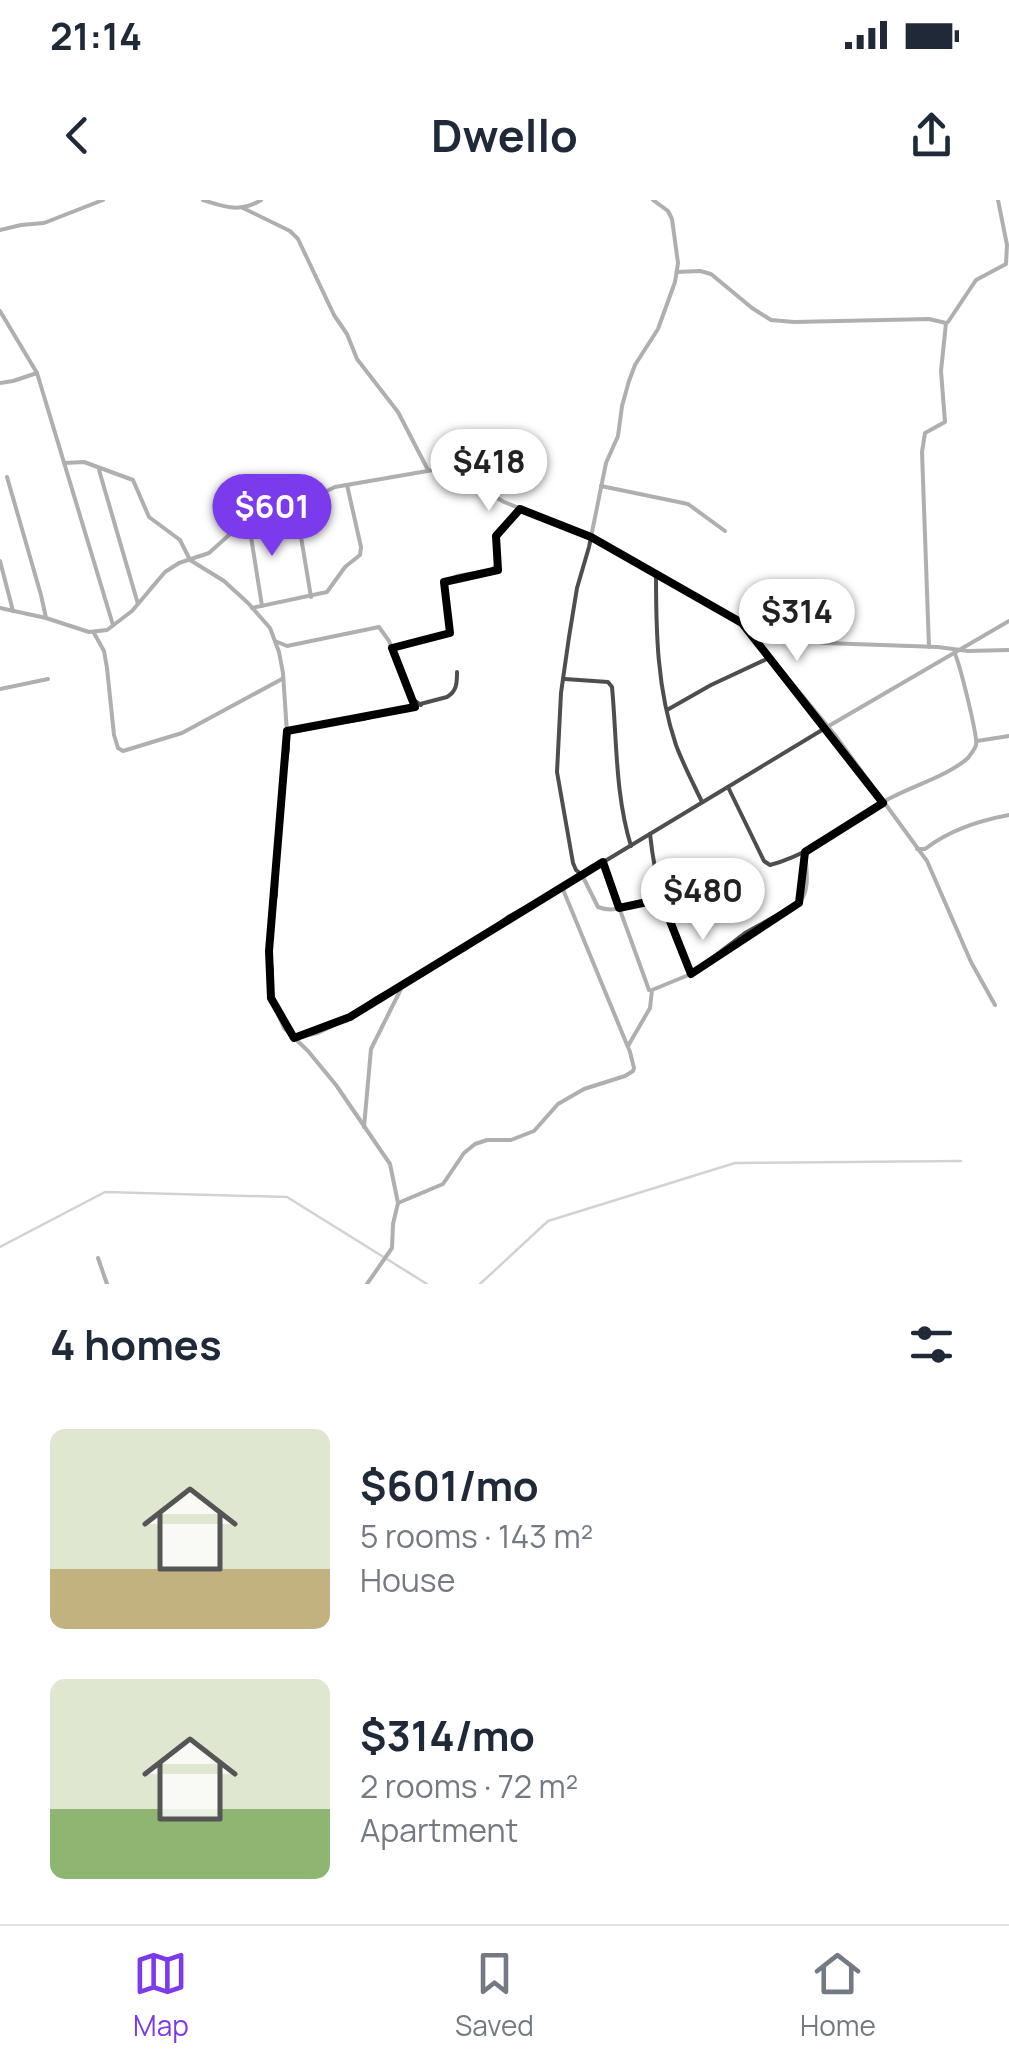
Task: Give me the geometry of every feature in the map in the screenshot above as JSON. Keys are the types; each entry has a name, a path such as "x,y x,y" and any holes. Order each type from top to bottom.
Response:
{"street":[{"path":"0,230 44,223 102,200"},
{"path":"203,200 227,208 243,208 262,200"},
{"path":"653,200 672,219 677,272 662,322 631,373 620,430 608,456 577,588 563,678 557,772 573,863 598,907 606,910 648,900 666,911"},
{"path":"929,647 922,452 925,433 943,424 945,418 942,371 947,324 976,280 1006,264 1007,244 998,200"},
{"path":"243,208 298,239 357,359 398,412 428,470"},
{"path":"677,272 710,274 771,320 938,320 947,324"},
{"path":"0,311 37,374 113,626"},
{"path":"0,383 37,374"},
{"path":"64,463 84,462 133,480 148,517 174,535 190,560 224,582 252,608 270,628 275,641 284,678 288,748 277,832 276,894 269,929 270,987 276,1015 284,1028 336,1084 388,1161 398,1203 392,1248 367,1284"},
{"path":"98,469 138,604"},
{"path":"0,608 94,633 113,626 165,572 209,553 248,518 296,506 347,485 439,469 456,474 520,509 591,537 762,633 800,640 957,652 1009,650"},
{"path":"7,478 46,618"},
{"path":"252,608 330,590 345,567 360,555 347,485"},
{"path":"601,486 688,504 725,531"},
{"path":"296,506 311,596"},
{"path":"392,648 451,632 444,582 492,570 496,565 496,536 520,509"},
{"path":"248,518 262,606"},
{"path":"0,560 13,611"},
{"path":"656,574 655,633 667,710 678,750 703,803"},
{"path":"294,1038 311,1036 336,1024 467,948 508,917 1009,621"},
{"path":"742,623 827,727 932,870 971,962 995,1006"},
{"path":"275,641 287,646 375,627 384,631 412,699 420,704"},
{"path":"94,633 104,651 114,734 122,751 182,733 284,678"},
{"path":"728,787 766,863 773,865 958,765 971,754 977,740 957,652"},
{"path":"667,710 770,657"},
{"path":"288,731 362,718 452,694 457,672"},
{"path":"563,678 608,682 612,686 618,793 631,846"},
{"path":"0,689 48,679"},
{"path":"977,740 1009,736"},
{"path":"918,849 965,827 1009,815"},
{"path":"650,834 652,860 666,911 690,974"},
{"path":"651,994 655,988 690,974 745,933 799,903 806,892 805,850"},
{"path":"603,863 651,994 650,1008 628,1046"},
{"path":"398,1203 443,1184 475,1144 511,1140 534,1131 558,1104 584,1089 632,1071 628,1046 562,887"},
{"path":"364,1127 371,1049 405,982"},
{"path":"98,1258 107,1284"}],"highlighted area":[{"path":"520,509 591,537 742,623 883,803 805,852 799,903 691,974 666,911 652,901 619,908 603,862 350,1017 294,1038 271,998 269,951 287,731 415,707 392,648 450,633 444,582 498,570 496,536"}],"waterway":[{"path":"480,1284 548,1221 735,1163 961,1161"},
{"path":"0,1247 105,1192 287,1197 427,1284"}]}
